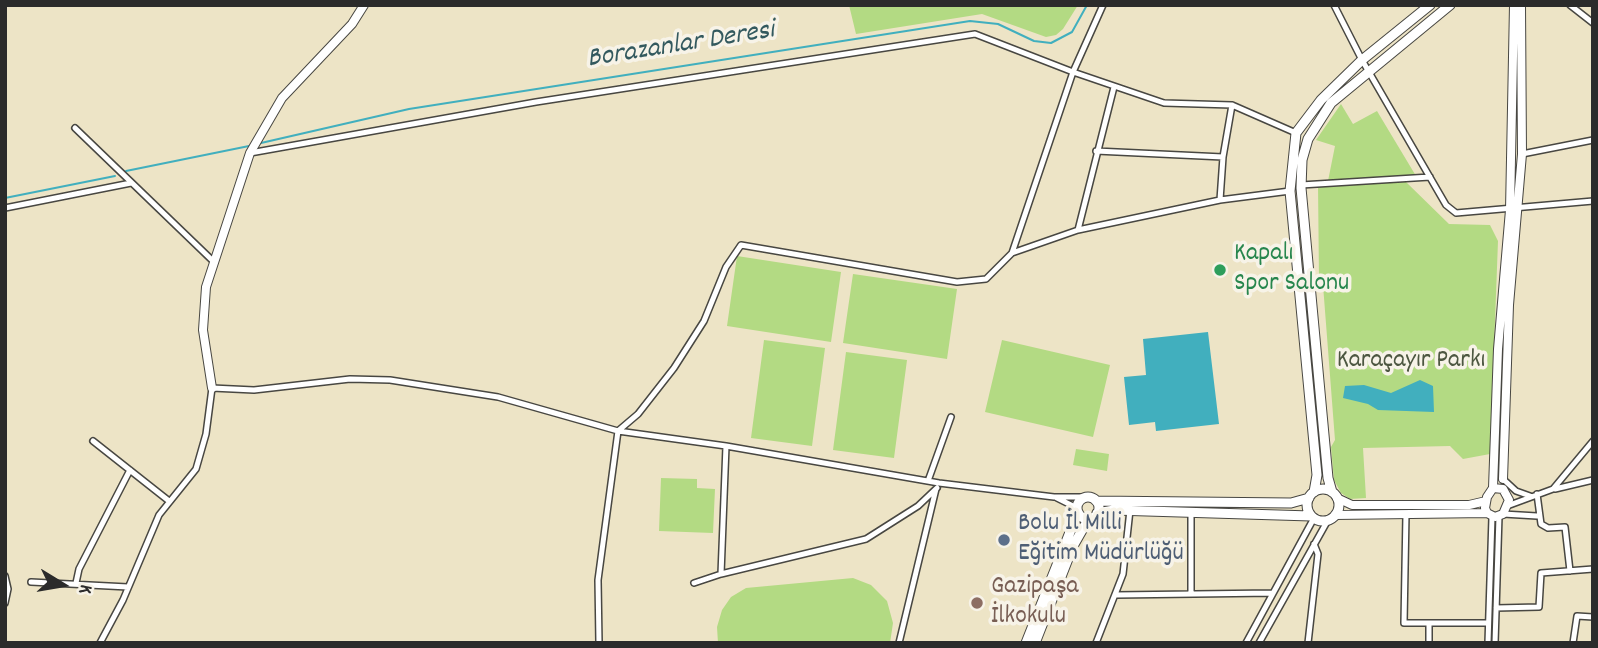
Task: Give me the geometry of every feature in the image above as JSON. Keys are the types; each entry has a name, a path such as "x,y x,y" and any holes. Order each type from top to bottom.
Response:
{"main road":[{"path":"212,388 203,309 206,287 250,153 282,98 352,24 364,5"},
{"path":"1312,517 1307,509 1317,475 1290,191 1296,133 1321,100 1362,60 1430,5"},
{"path":"1331,518 1338,509 1328,478 1301,185 1302,160 1318,120 1331,103 1450,5"},
{"path":"1497,513 1505,487 1509,306 1515,209 1514,5"},
{"path":"1026,643 1080,500 1086,497 1096,500 1291,503 1321,489 1352,505 1469,505 1486,501 1493,488 1497,349 1522,154 1521,5"},
{"path":"1493,488 1505,487"},
{"path":"1035,643 1073,546 1093,516 1096,500"},
{"path":"1486,501 1497,513"},
{"path":"1078,510 1093,516 1130,510 1331,518 1497,513"}],"street":[{"path":"1012,253 1073,72 1103,5"},
{"path":"1335,5 1362,60 1446,205 1456,213 1593,201"},
{"path":"1570,5 1593,23"},
{"path":"250,153 536,102 975,34 1114,87 1164,103 1231,105 1296,133"},
{"path":"1078,230 1114,87"},
{"path":"1220,200 1231,105"},
{"path":"75,128 215,262"},
{"path":"1522,154 1593,140"},
{"path":"1096,151 1223,157"},
{"path":"1301,185 1430,177"},
{"path":"5,208 131,183"},
{"path":"599,643 598,580 618,430 638,414 681,356 704,321 726,267 741,245 957,282 986,279 1012,253 1078,230 1220,200 1290,191"},
{"path":"100,643 128,587 152,529 169,501 190,479 200,459 212,388 254,390 350,379 390,380 498,397 618,430 726,446 928,481 938,485 1054,497 1086,497"},
{"path":"928,481 951,417"},
{"path":"93,440 169,501"},
{"path":"1553,489 1593,441"},
{"path":"721,574 726,446"},
{"path":"76,583 79,569 130,470"},
{"path":"1497,513 1522,498 1593,480"},
{"path":"694,583 866,539 918,506 938,485"},
{"path":"899,643 938,485"},
{"path":"1505,487 1530,496"},
{"path":"1505,487 1522,498"},
{"path":"1537,494 1537,516 1541,524 1548,528 1564,527 1570,571"},
{"path":"1054,497 1078,510"},
{"path":"1096,643 1124,574 1130,510"},
{"path":"1191,593 1192,513"},
{"path":"1497,513 1537,516"},
{"path":"1495,643 1497,513"},
{"path":"1488,643 1497,513"},
{"path":"1406,514 1404,622 1488,623"},
{"path":"1246,643 1312,517"},
{"path":"1259,643 1331,518"},
{"path":"1308,643 1318,554 1314,544"},
{"path":"1496,608 1539,607 1541,573 1593,569"},
{"path":"5,576 8,589 5,603"},
{"path":"31,582 128,587"},
{"path":"1116,595 1273,593"},
{"path":"1573,643 1577,616 1593,617"},
{"path":"1429,624 1429,643"}],"green space":[{"path":"849,5 1078,5 1063,29 1056,35 1046,37 982,14 856,34"},
{"path":"1341,104 1353,124 1377,111 1416,176 1328,181 1335,146 1316,140"},
{"name":"Karaçayır Parkı","path":"1406,182 1449,224 1490,225 1498,241 1490,454 1463,459 1450,446 1363,448 1366,498 1350,499 1341,493 1334,480 1331,447 1335,440 1323,285 1319,280 1318,185"},
{"path":"737,256 841,272 831,342 727,326"},
{"path":"853,274 957,289 947,359 843,343"},
{"path":"764,340 825,348 812,446 751,438"},
{"path":"1002,340 1110,365 1093,437 985,412"},
{"path":"846,352 907,360 894,458 833,450"},
{"path":"1076,449 1109,454 1107,471 1073,465"},
{"path":"661,478 697,479 697,488 715,489 713,533 659,531"},
{"path":"853,578 871,585 887,601 893,623 890,643 718,643 717,627 722,610 731,597 746,588"}],"water":[{"path":"1208,332 1219,424 1156,431 1155,422 1129,425 1124,377 1146,375 1143,339"},
{"path":"1420,380 1433,386 1434,412 1378,410 1368,404 1343,398 1345,386 1364,385 1391,393"}],"waterway":[{"name":"Borazanlar Deresi","path":"261,143 409,109 970,21 998,24 1034,41 1051,43 1072,32 1087,5"},
{"name":"Borazanlar Deresi","path":"126,171 249,146"},
{"name":"Borazanlar Deresi","path":"5,198 115,176"}],"place":[{"name":"Kapalı Spor Salonu","path":"1220,270"},
{"name":"Bolu İl Milli Eğitim Müdürlüğü","path":"1004,540"},
{"name":"Gazipaşa İlkokulu","path":"977,603"}]}
